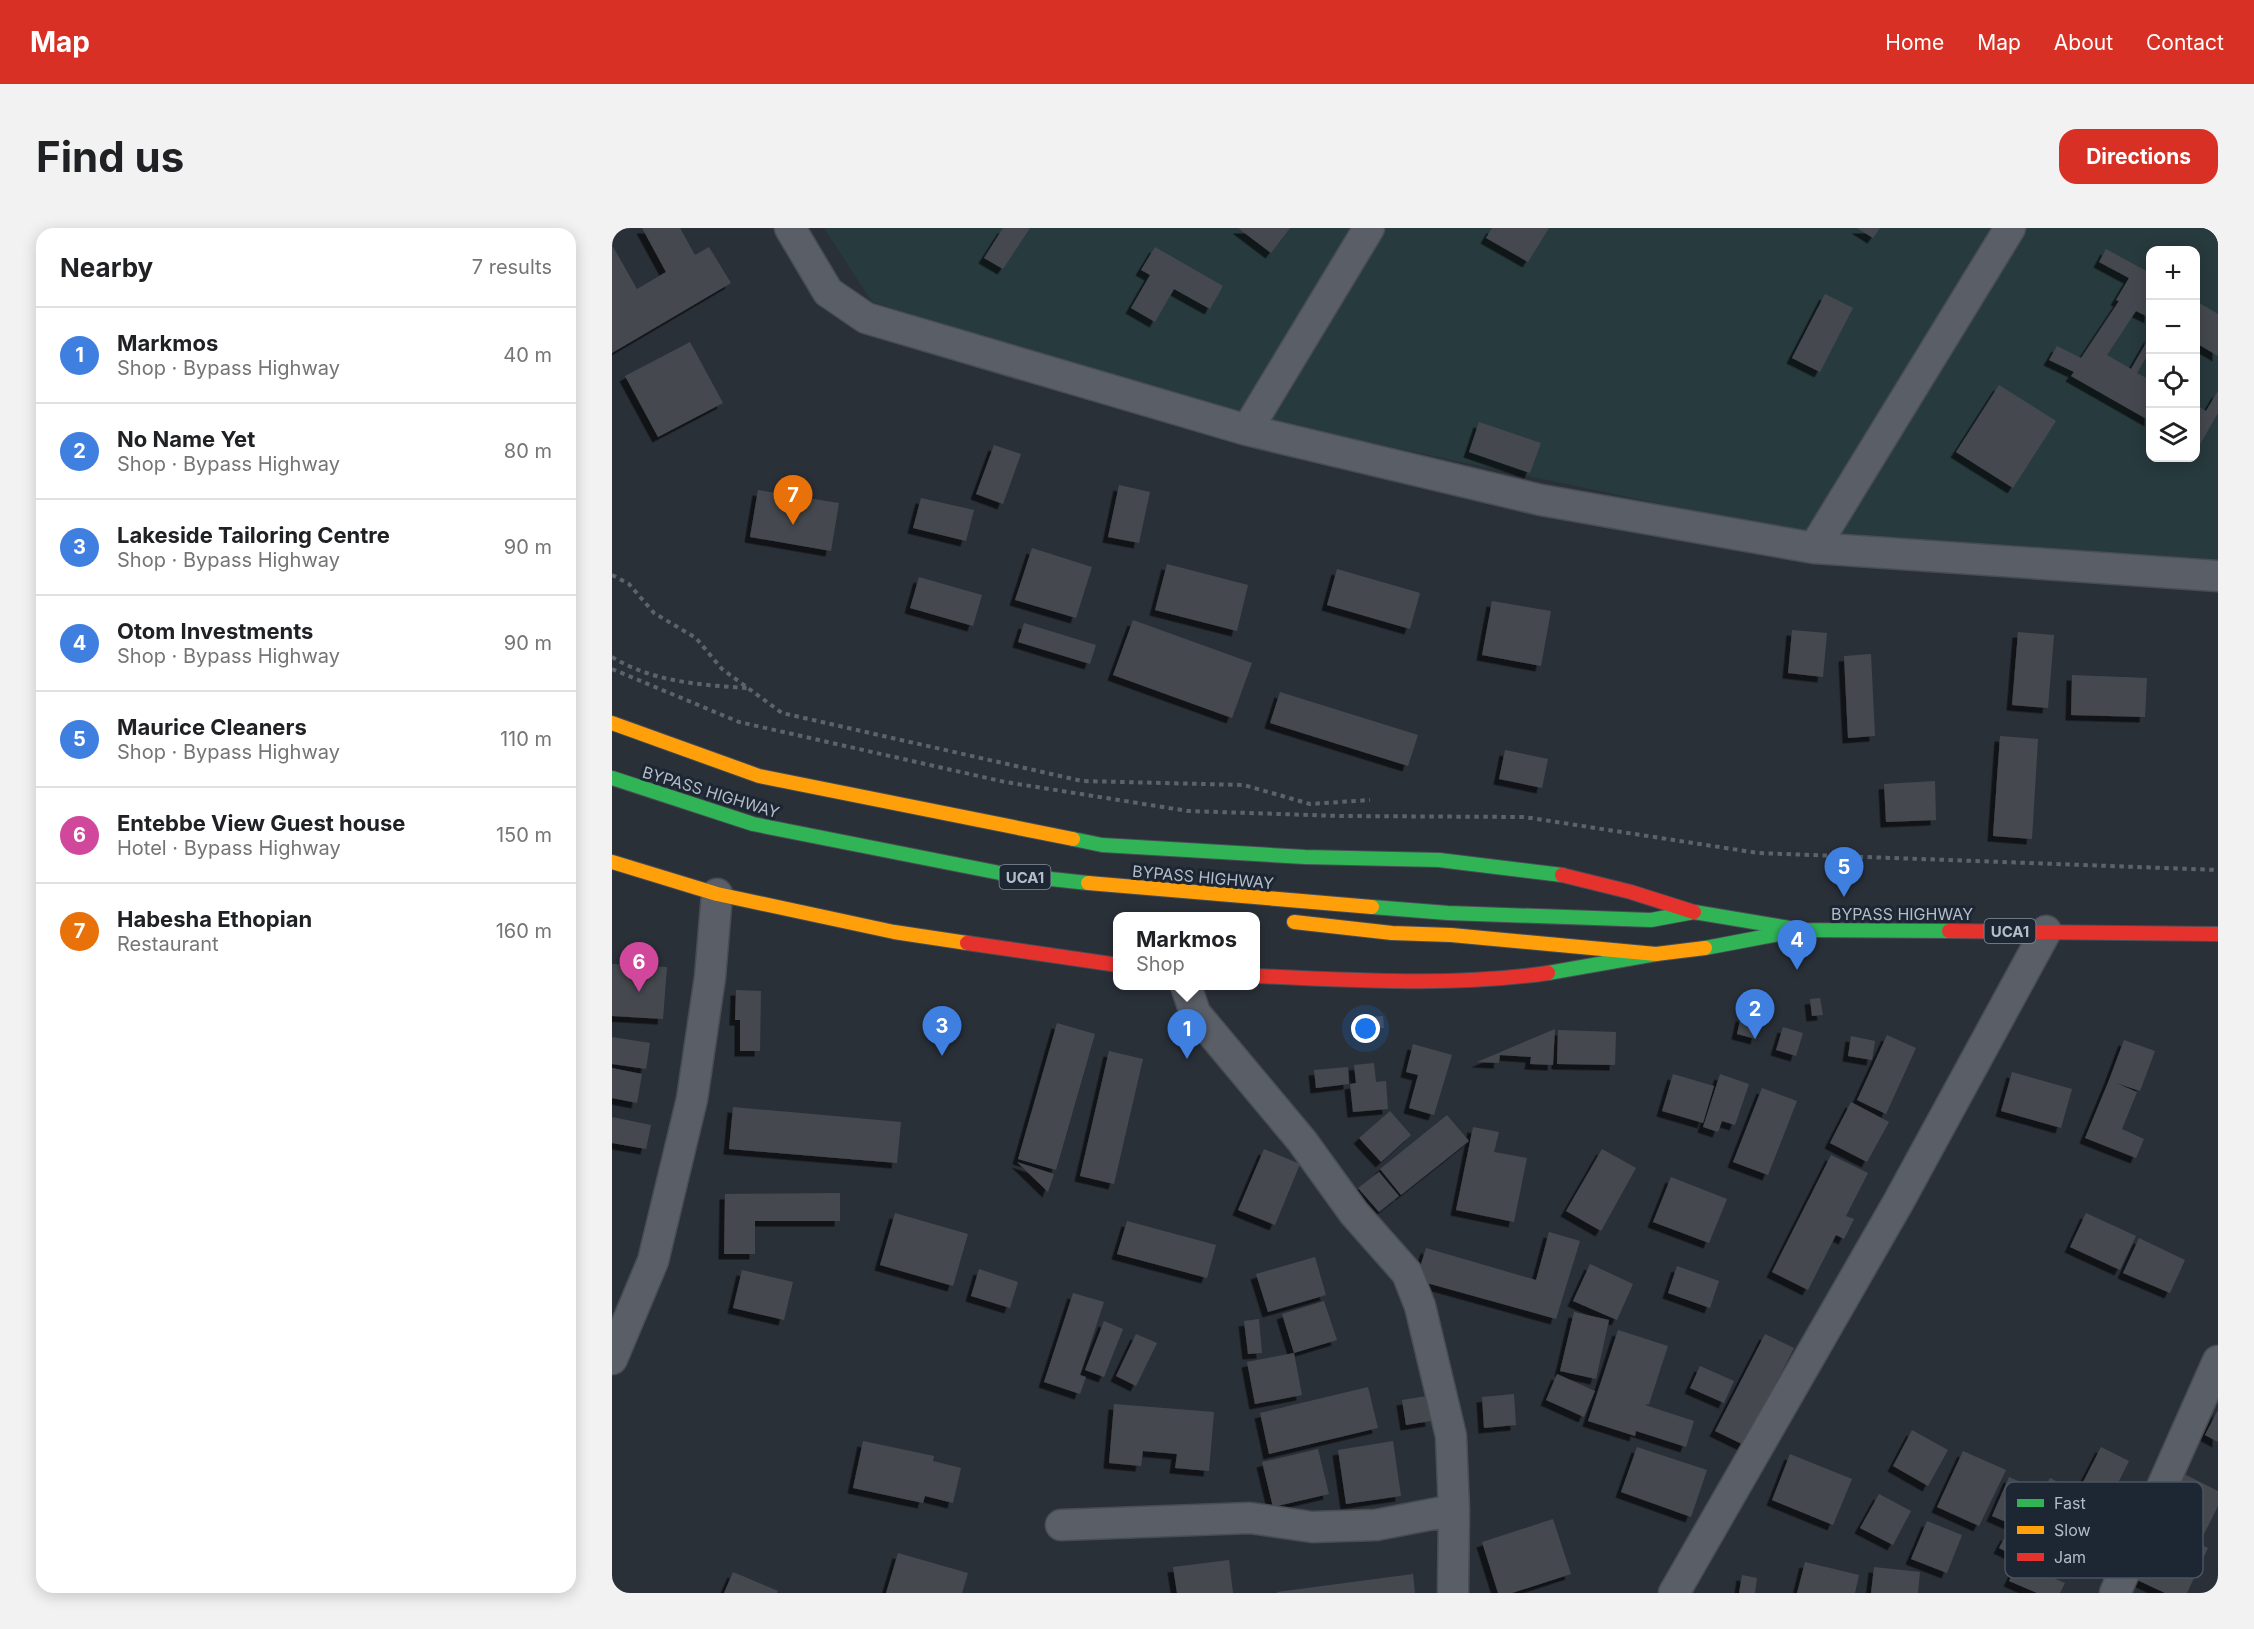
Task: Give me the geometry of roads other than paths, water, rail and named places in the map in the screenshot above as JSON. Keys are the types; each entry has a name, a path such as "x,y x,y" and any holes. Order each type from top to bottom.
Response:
{"main road":[{"path":"612,723 759,776 1102,845 1305,857 1439,860 1541,872 1631,892 1694,912"},
{"name":"BYPASS HIGHWAY","path":"612,778 753,824 1005,874 1115,886 1448,913 1651,920 1694,912 1802,930 2218,934"},
{"path":"612,862 717,894 894,932 1113,964"},
{"name":"BYPASS HIGHWAY","path":"1279,921 1392,933 1451,935 1656,954 1706,948 1802,930"},
{"path":"1260,976 1430,982 1494,979 1548,973 1656,954"}],"street":[{"path":"790,228 828,292 866,318 1247,430 1541,500 1814,548 2218,576"},
{"path":"1247,430 1369,228"},
{"path":"1814,548 2010,228"},
{"path":"612,1359 653,1261 692,1100 710,977 717,894"},
{"path":"1674,1593 1899,1201 2046,931"},
{"path":"1187,990 1195,1013 1302,1141 1354,1213 1407,1273 1420,1306 1451,1436 1454,1593"},
{"path":"2164,1482 2218,1361"},
{"path":"1061,1525 1250,1518 1312,1527 1376,1525 1454,1510"},
{"path":"2115,1593 2122,1578"}],"place":[{"name":"Habesha Ethopian","path":"793,525"},
{"name":"Maurice Cleaners","path":"1844,897"},
{"name":"Otom Investments","path":"1797,970"},
{"name":"Entebbe View Guest house","path":"639,992"},
{"name":"No Name Yet","path":"1755,1039"},
{"name":"Lakeside Tailoring Centre","path":"942,1056"},
{"name":"Markmos","path":"1187,1059"}]}
